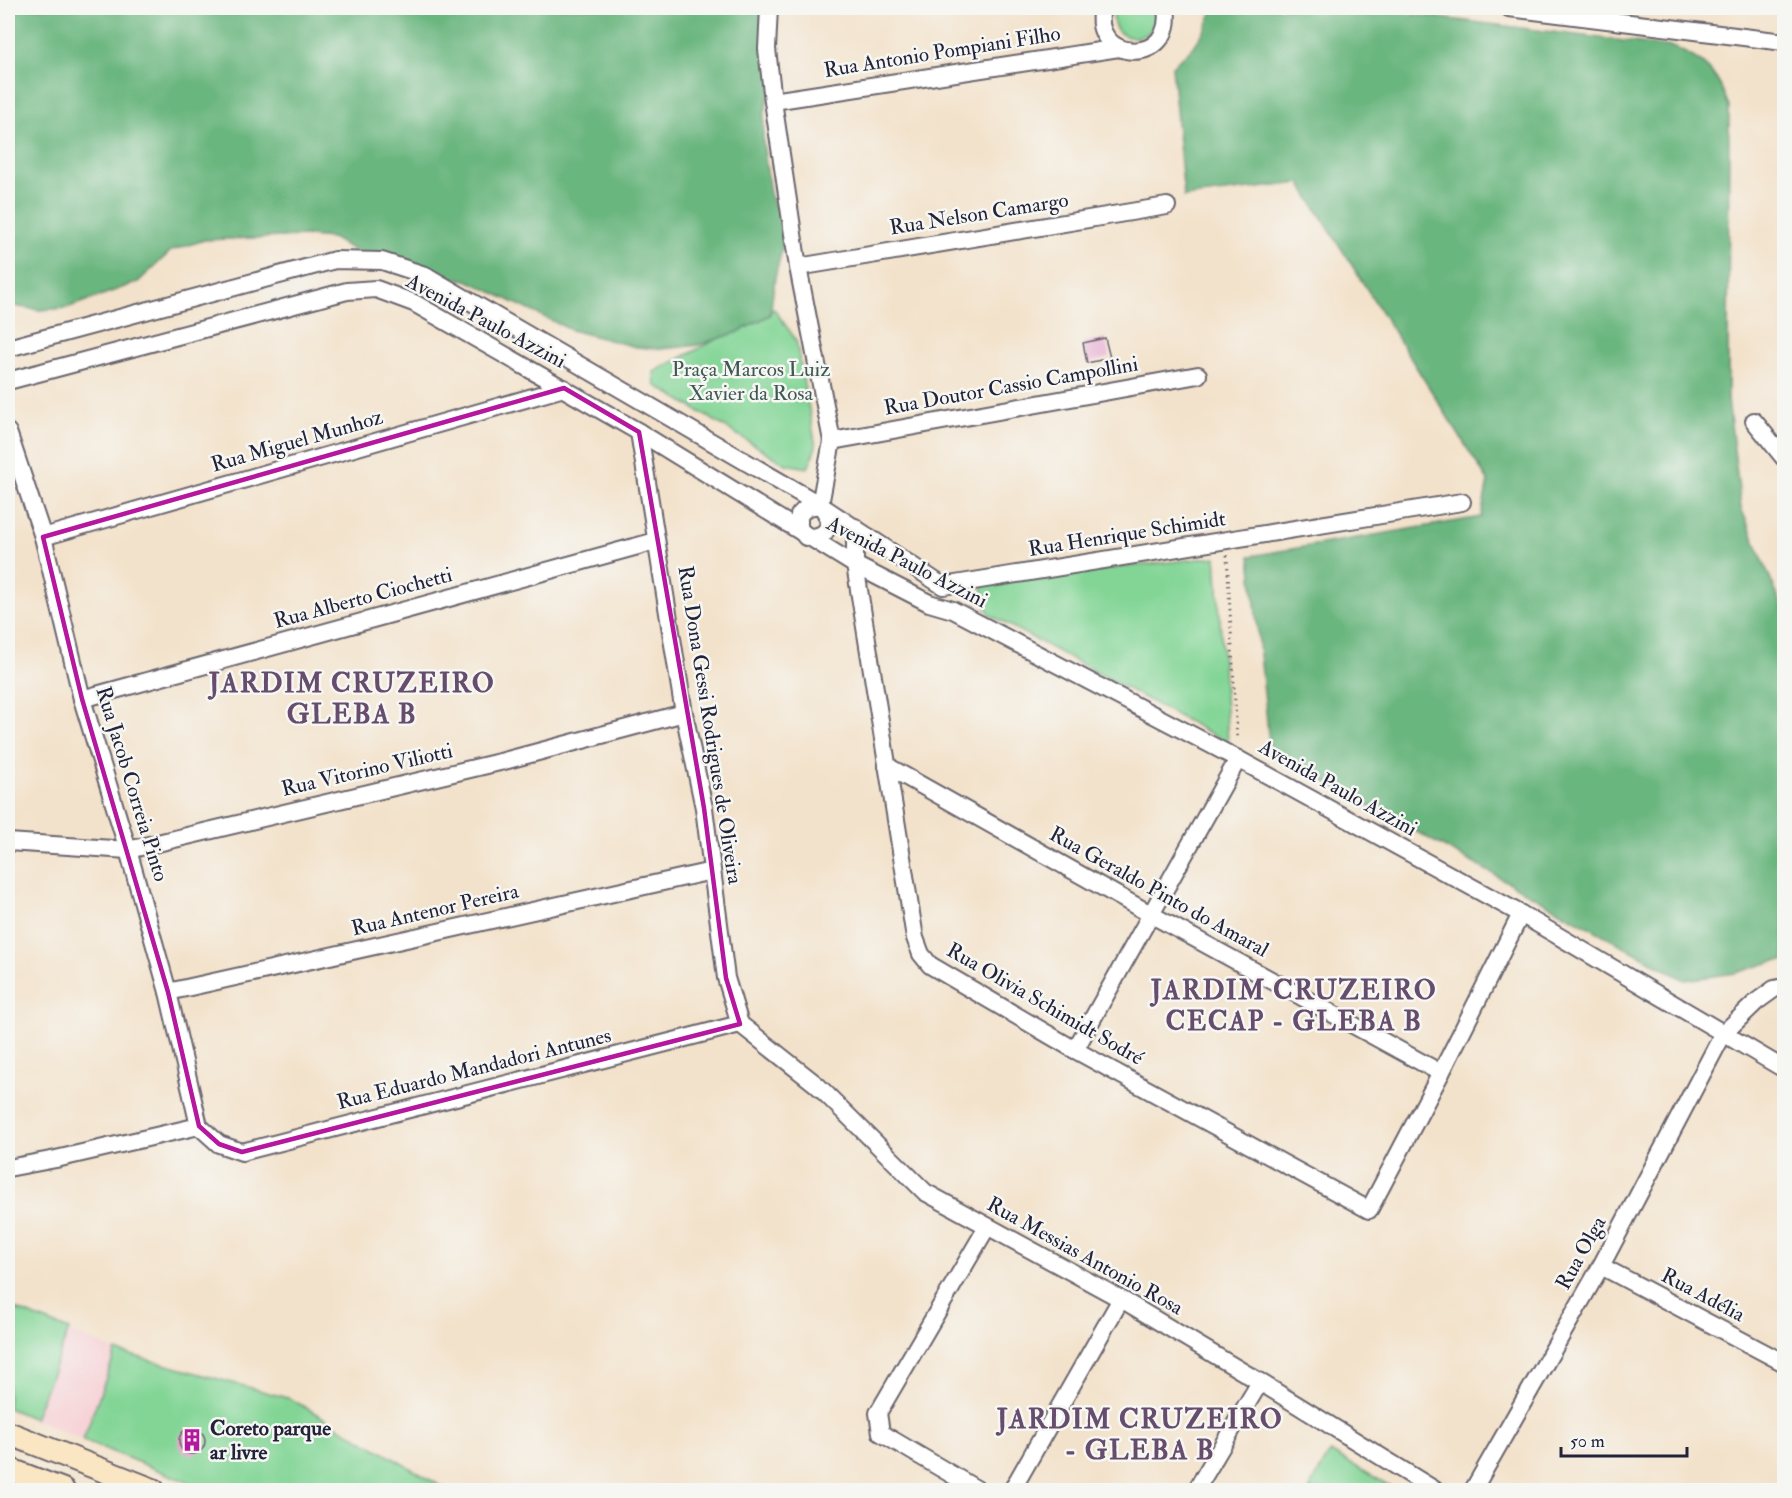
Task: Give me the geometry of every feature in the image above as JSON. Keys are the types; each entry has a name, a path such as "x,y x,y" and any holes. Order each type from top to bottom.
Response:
{"main road":[{"path":"8,1433 153,1491"},
{"path":"8,1469 63,1491"}],"street":[{"path":"769,8 768,49 773,101 798,267 832,441 820,505"},
{"path":"1099,8 1103,32 1109,41 1119,48"},
{"name":"Rua Antonio Pompiani Filho","path":"773,101 1119,48 1130,52 1141,51 1161,39 1168,18 1166,8"},
{"path":"1509,8 1785,42"},
{"name":"Rua Nelson Camargo","path":"798,267 1167,206"},
{"name":"Avenida Paulo Azzini","path":"8,348 335,260 382,261 425,275 820,505"},
{"name":"Avenida Paulo Azzini","path":"8,381 347,291 376,289 414,303 639,432 806,537 855,565 929,603 953,610 1238,759 1521,914 1785,1069"},
{"name":"Rua Doutor Cassio Campollini","path":"832,441 1198,375"},
{"name":"Rua Miguel Munhoz","path":"43,537 564,388"},
{"path":"1754,421 1785,458"},
{"name":"Rua Jacob Correia Pinto","path":"8,432 43,537 82,699 168,992 199,1126"},
{"name":"Rua Dona Gessi Rodrigues de Oliveira","path":"639,432 684,713 704,808 726,978 740,1024"},
{"name":"Rua Henrique Schimidt","path":"943,586 1462,502"},
{"path":"806,537 799,528 799,515 807,507 820,505 943,586 953,610"},
{"name":"Rua Olivia Schimidt Sodré","path":"855,527 855,565 915,938 921,954 930,965 1075,1050 1369,1210 1441,1073"},
{"name":"Rua Alberto Ciochetti","path":"82,699 656,541"},
{"path":"929,603 943,586"},
{"name":"Rua Vitorino Viliotti","path":"8,842 128,850 504,761 684,713"},
{"path":"1075,1050 1238,759"},
{"name":"Rua Geraldo Pinto do Amaral","path":"887,766 1152,915 1441,1073"},
{"name":"Rua Antenor Pereira","path":"168,992 712,871"},
{"path":"1441,1073 1521,914"},
{"name":"Rua Olga","path":"1473,1491 1601,1266 1723,1034 1756,1002 1774,989 1785,987"},
{"name":"Rua Eduardo Mandadori Antunes","path":"199,1126 219,1144 242,1152 740,1024"},
{"name":"Rua Messias Antonio Rosa","path":"740,1024 817,1085 925,1191 1121,1299 1435,1491"},
{"path":"8,1168 199,1126"},
{"path":"978,1491 881,1433 878,1413 987,1227"},
{"name":"Rua Adélia","path":"1601,1266 1785,1363"},
{"path":"1012,1491 1121,1299"},
{"path":"1196,1491 1260,1382"}],"path":[{"path":"1226,540 1238,759"}],"highlighted area":[{"path":"564,388 639,432 704,808 726,978 740,1024 242,1152 219,1144 199,1126 168,992 82,699 43,537"}],"shaded area":[{"path":"8,1305 116,1351 83,1440 8,1408"}],"green space":[{"path":"8,8 764,8 776,47 771,87 764,116 763,141 770,194 783,223 782,249 770,315 738,332 699,345 661,349 636,347 571,330 467,280 391,271 332,238 308,236 204,240 171,251 138,282 67,308 39,310 8,305"},
{"path":"1115,8 1153,8 1155,21 1151,30 1134,37 1125,35 1117,30 1113,21"},
{"path":"1212,8 1362,8 1672,47 1702,63 1720,85 1729,107 1728,399 1741,508 1784,611 1784,961 1774,961 1736,973 1685,980 1270,751 1250,556 1481,517 1488,481 1300,183 1184,197 1172,66 1186,54 1203,33"},
{"name":"Praça Marcos Luiz Xavier da Rosa","path":"774,309 796,340 816,447 808,468 786,464 655,385 654,372"},
{"path":"1216,557 1228,743 990,615 981,597 984,582"},
{"path":"13,1308 69,1330 34,1419 8,1408 8,1322"},
{"path":"116,1351 291,1399 448,1490 207,1490 83,1440"},
{"path":"1330,1452 1397,1490 1309,1490"}],"building":[{"path":"1105,338 1110,358 1087,363 1083,343"},
{"name":"Coreto parque ar livre","path":"192,1428 201,1432 205,1441 201,1450 192,1454 183,1450 179,1441 183,1432"}],"place":[{"name":"Coreto parque ar livre","path":"192,1440"}],"district":[{"name":"JARDIM CRUZEIRO GLEBA B","path":"352,698"},
{"name":"JARDIM CRUZEIRO CECAP - GLEBA B","path":"1294,1006"},
{"name":"JARDIM CRUZEIRO - GLEBA B","path":"1140,1434"}]}
